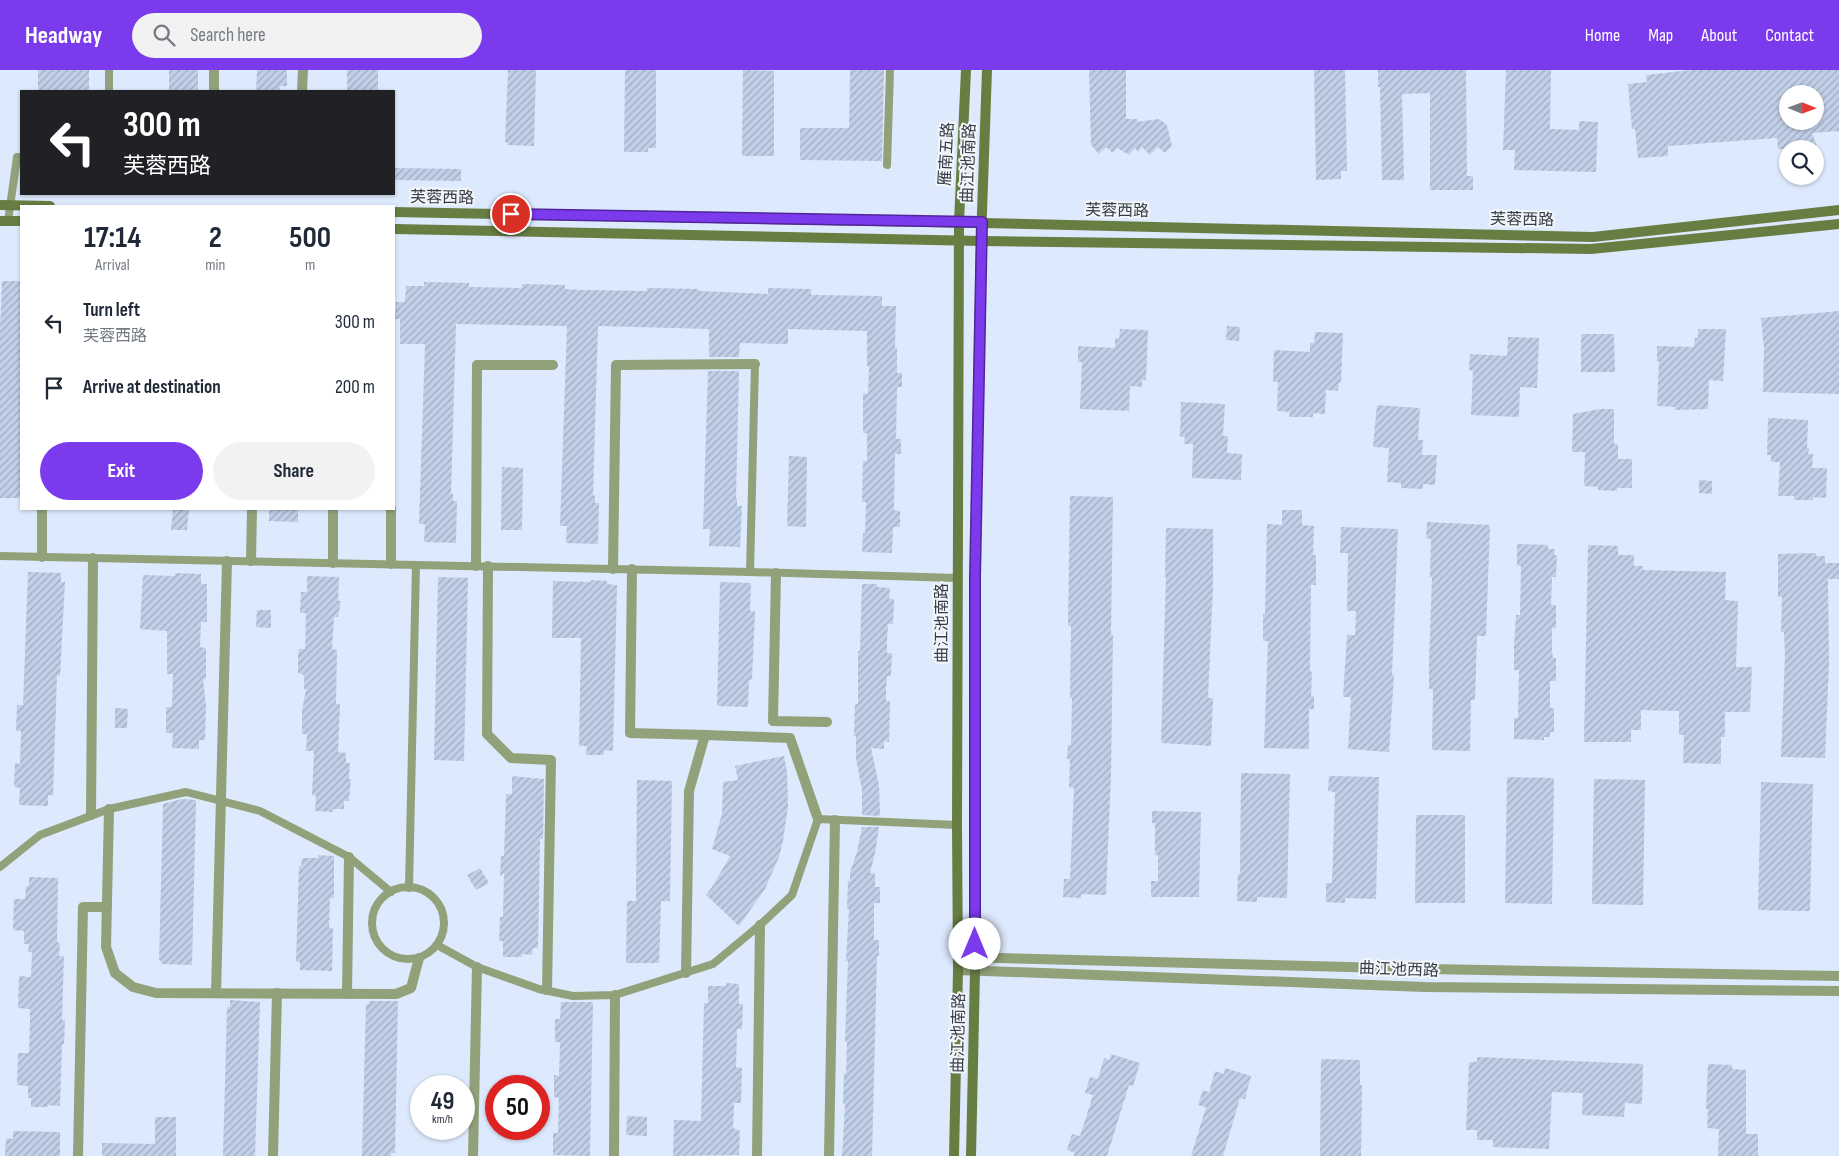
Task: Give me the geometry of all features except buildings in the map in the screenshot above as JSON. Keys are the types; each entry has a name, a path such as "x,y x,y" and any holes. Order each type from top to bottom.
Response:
{"main road":[{"name":"雁南五路","path":"959,240 966,70"},
{"name":"曲江池南路","path":"971,1156 975,971 975,588 981,241 987,70"},
{"path":"5,206 20,206"},
{"name":"芙蓉西路","path":"395,212 982,222 1593,237 1839,210"},
{"path":"4,221 20,221"},
{"name":"芙蓉西路","path":"395,229 981,241 1591,250 1839,224"},
{"name":"曲江池南路","path":"954,1156 958,970 957,578 959,240"}],"street":[{"path":"214,70 214,90"},
{"path":"302,90 303,70"},
{"path":"613,569 616,365 755,364"},
{"path":"476,566 477,365 553,365"},
{"path":"42,510 42,557"},
{"path":"251,561 252,510"},
{"path":"333,510 333,563"},
{"path":"391,510 391,564"},
{"path":"91,815 93,558"},
{"path":"216,993 227,561"},
{"path":"488,566 487,734 511,758 552,760 547,990"},
{"path":"632,569 630,733 790,738 818,819"},
{"path":"776,573 772,721 827,722"},
{"path":"686,973 689,791 705,735"},
{"path":"108,809 106,947 115,973 132,987 156,993 396,994 410,988 419,958"},
{"path":"829,1156 835,820"},
{"path":"347,994 349,857"},
{"path":"78,1156 83,907 107,907"},
{"path":"757,1156 760,925"},
{"name":"曲江池西路","path":"958,957 1426,969 1839,976"},
{"path":"473,1156 477,967"},
{"name":"曲江池西路","path":"958,970 1425,987 1839,991"},
{"path":"273,1156 277,993"},
{"path":"614,1156 615,995"}],"lane":[{"path":"109,70 109,90"},
{"path":"887,165 890,70"},
{"path":"4,221 5,206 17,157 20,157"},
{"path":"750,572 755,364"},
{"path":"0,556 632,569 957,578"},
{"path":"409,888 416,565"},
{"path":"0,867 40,835 108,809 186,792 260,811 349,857 391,892"},
{"path":"437,945 477,967 547,990 573,996 615,995 712,964 760,925 792,895 818,819 957,826"},
{"path":"409,888 427,892 432,896 440,906 445,921 443,934 437,945 428,954 419,958 400,959 380,946 372,927 374,914 382,899 391,892 409,888"}],"route":[{"path":"511,214 982,222 975,578 975,944"}]}
